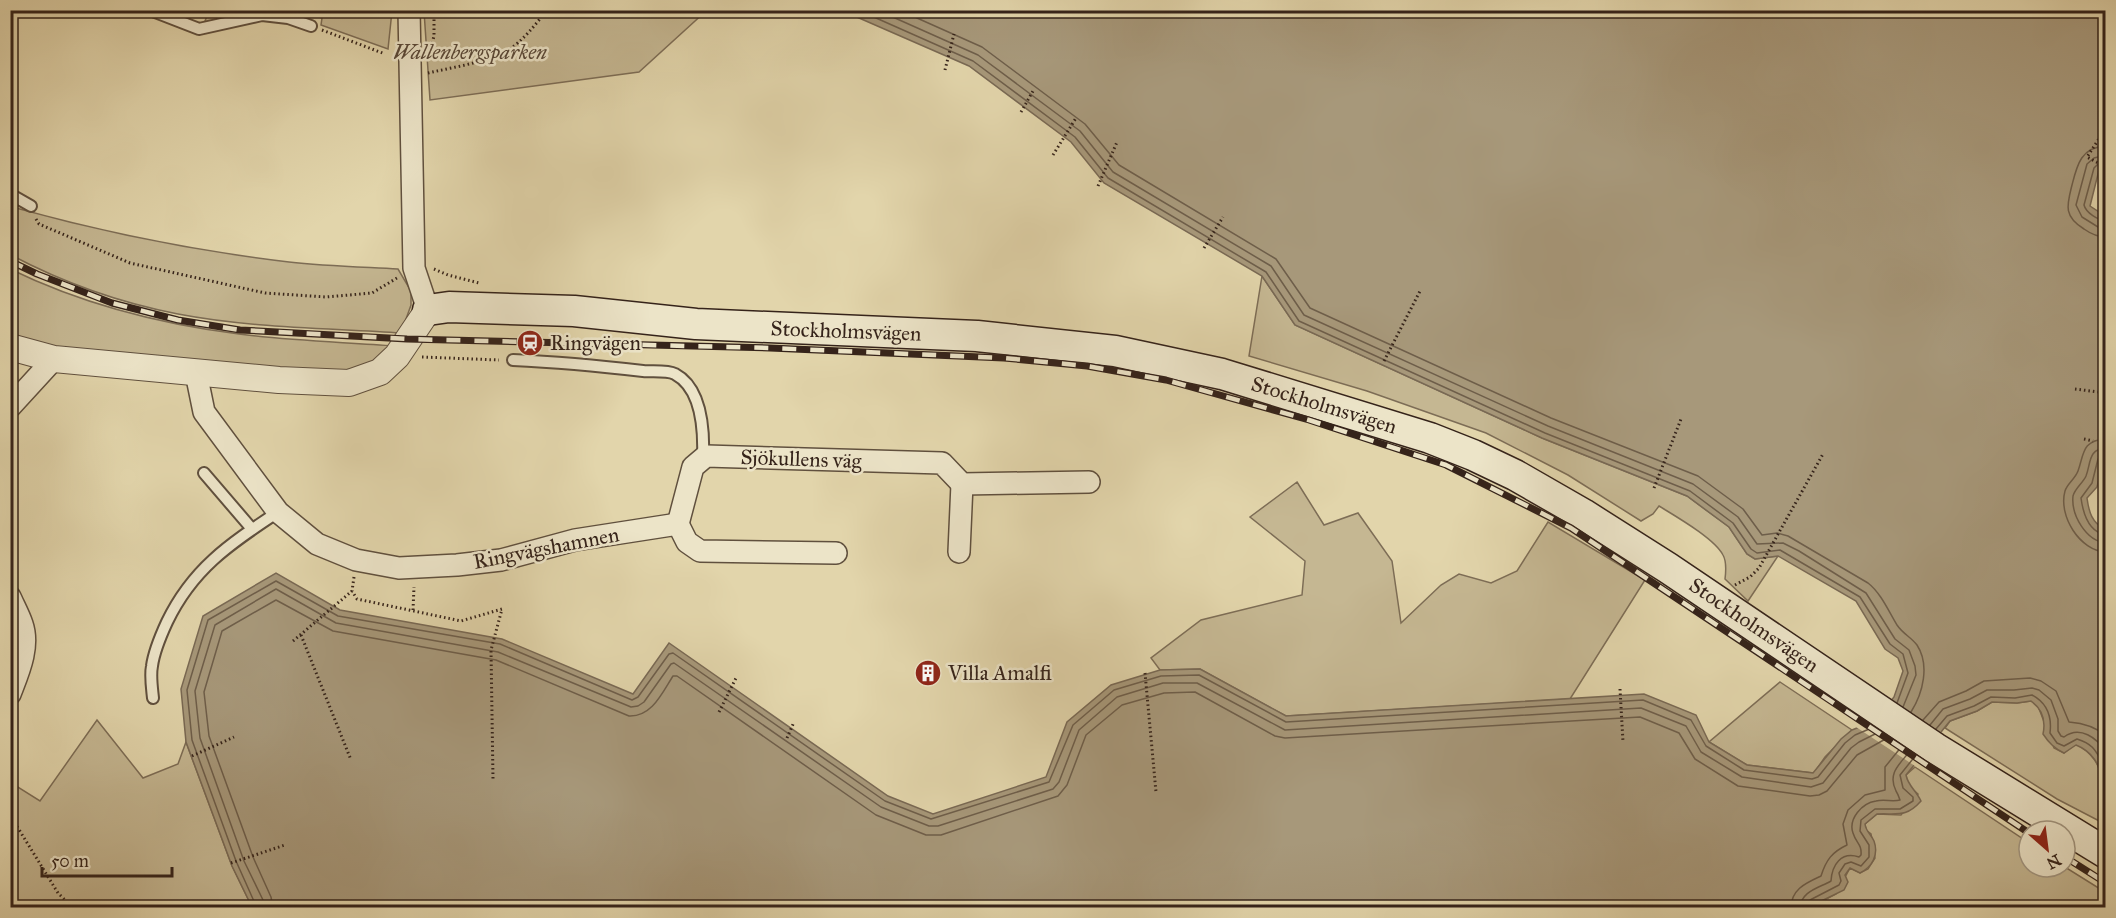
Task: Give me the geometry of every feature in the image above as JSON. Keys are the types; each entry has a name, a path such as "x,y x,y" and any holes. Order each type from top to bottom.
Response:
{"main road":[{"name":"Stockholmsvägen","path":"428,310 449,307 574,311 696,324 977,336 1115,351 1222,374 1430,438 1515,475 1623,538 1935,748 2106,853"}],"street":[{"path":"10,348 54,359 196,373 349,383 380,372 397,356 428,310 414,268 409,10"},
{"path":"10,408 54,359"},
{"name":"Ringvägshamnen","path":"196,373 204,412 278,512 316,544 356,560 399,568 457,565 501,560 575,540 678,524"},
{"name":"Sjökullens väg","path":"703,459 706,456 942,463 962,484"},
{"path":"703,459 693,467 678,524 687,542 700,551 836,553"},
{"path":"959,552 962,484 1089,482"},
{"path":"10,597 23,626 24,642 21,666 11,691"}],"lane":[{"path":"150,10 199,29 262,15 288,18 311,26"},
{"path":"10,194 31,206"},
{"path":"513,360 560,362 675,374 690,388 700,409 704,433 703,459"},
{"path":"204,473 252,529"},
{"path":"153,698 152,665 160,636 177,601 206,565 221,551 278,512"}],"path":[{"path":"424,74 484,59 508,50 533,28 548,10"},
{"path":"311,26 385,54"},
{"path":"945,70 954,34"},
{"path":"1021,112 1033,91"},
{"path":"1053,155 1076,118"},
{"path":"2106,128 2088,157 2106,167"},
{"path":"1098,186 1117,142"},
{"path":"31,206 39,224 130,263 265,293 326,297 372,293 414,268 431,268 448,276 483,284"},
{"path":"1204,248 1223,217"},
{"path":"1384,361 1420,291"},
{"path":"420,357 513,360"},
{"path":"2075,389 2106,393"},
{"path":"1654,488 1681,419"},
{"path":"2084,439 2093,441"},
{"path":"1728,588 1750,577 1759,568 1823,454"},
{"path":"356,560 352,591 357,600 461,621 502,609 491,650 493,779"},
{"path":"412,611 413,567"},
{"path":"293,641 352,591"},
{"path":"301,635 351,759"},
{"path":"1145,673 1156,792"},
{"path":"719,712 735,678"},
{"path":"1620,689 1623,742"},
{"path":"787,738 794,722"},
{"path":"192,756 234,736"},
{"path":"10,815 58,893 73,908"},
{"path":"231,863 285,845"}],"green space":[{"name":"Wallenbergsparken","path":"424,10 706,11 639,72 430,100"},
{"path":"209,11 280,11 279,15 203,26"},
{"path":"298,11 392,11 388,49 321,25 322,18"},
{"path":"10,205 118,233 255,258 398,269 411,291 411,305 401,333 233,322 178,314 135,304 51,274 11,255"},
{"path":"10,269 65,293 122,311 180,325 297,340 395,346 383,361 355,374 53,349 11,337"},
{"path":"1262,276 1295,325 1542,438 1687,496 1729,527 1747,554 1755,559 1778,556 1748,601 1725,579 1725,561 1718,548 1694,528 1659,506 1653,514 1641,521 1568,475 1486,433 1367,391 1249,356"},
{"path":"1297,482 1324,525 1358,513 1392,561 1401,623 1441,585 1459,574 1491,583 1517,571 1548,522 1645,580 1570,699 1286,716 1200,669 1160,670 1151,658 1201,620 1302,595 1305,561 1250,517"},
{"path":"1780,682 1852,730 1825,757 1814,773 1747,765 1709,742"},
{"path":"2031,701 2038,706 2054,748 2064,753 2076,744 2086,750 2097,764 2101,782 2105,783 2105,824 2057,799 1945,728 1950,721 1977,711 1992,702"},
{"path":"97,720 143,778 178,764 186,742 232,866 252,907 11,907 10,782 40,801"},
{"path":"1915,767 2017,835 2017,879 2077,879 2077,874 2105,892 2105,907 1809,908 1836,894 1850,868 1860,873 1868,869 1875,858 1871,834 1866,830 1865,824 1877,814 1901,815 1918,794 1908,785 1906,775"}],"water":[{"path":"843,11 2105,11 2105,168 2099,170 2090,206 2105,216 2106,449 2097,487 2087,498 2092,517 2105,530 2105,783 2101,782 2100,770 2086,751 2076,745 2064,753 2050,743 2043,734 2042,715 2031,701 1992,702 1977,711 1950,721 1906,775 1921,801 1906,812 1877,814 1865,824 1874,841 1876,851 1871,864 1860,873 1850,868 1845,875 1848,882 1844,890 1809,907 252,907 232,866 186,742 181,689 203,616 276,573 340,610 502,639 633,694 669,643 888,796 933,814 1046,777 1067,722 1111,685 1160,670 1200,669 1286,716 1644,694 1696,715 1709,742 1747,765 1813,773 1841,739 1852,730 1880,715 1894,697 1903,671 1898,658 1885,649 1856,601 1778,556 1755,559 1747,554 1729,527 1687,496 1542,438 1295,325 1262,276 1104,183 1071,142 969,66"}],"pier":[{"path":"1890,698 1944,734 1918,768 1856,727 1878,713"}],"railway":[{"path":"10,261 112,303 178,320 240,330 407,339 770,348 1004,358 1087,366 1166,380 1309,420 1446,465 1571,528 2017,825"},
{"path":"2077,865 2106,883"}],"place":[{"name":"Ringvägen","path":"530,343"},
{"name":"Villa Amalfi","path":"928,673"}]}
